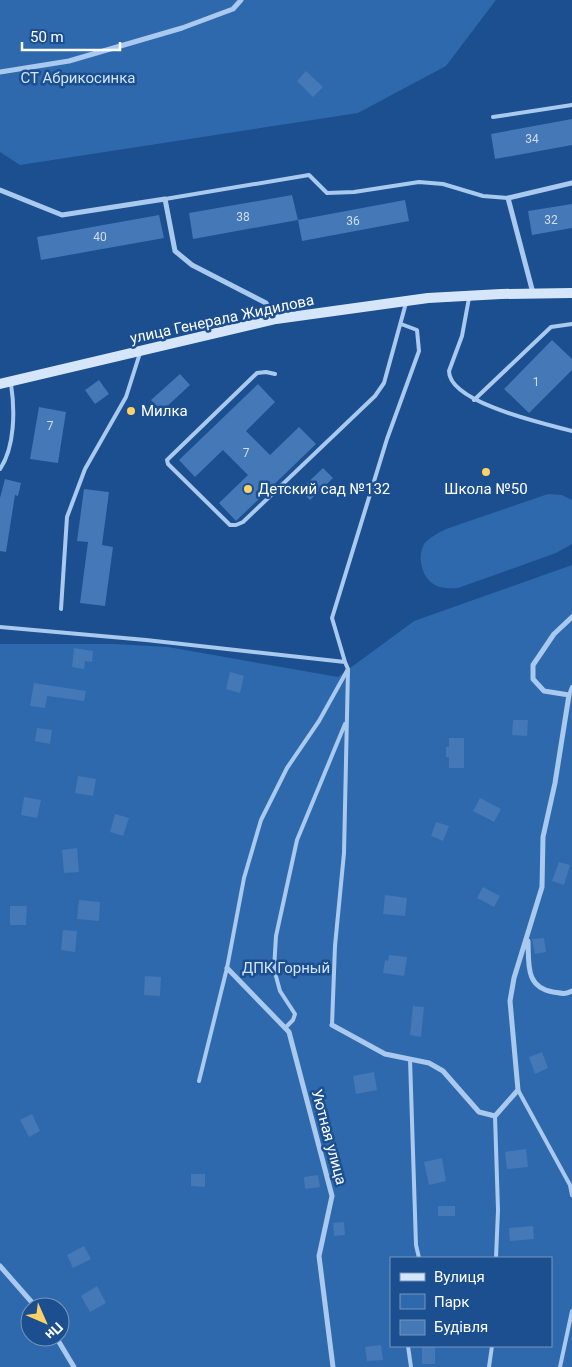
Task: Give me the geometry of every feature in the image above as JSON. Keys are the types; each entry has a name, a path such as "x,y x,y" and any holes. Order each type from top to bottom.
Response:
{"main road":[{"name":"улица Генерала Жидилова","path":"5,383 276,320 407,301 469,296 572,293"}],"street":[{"path":"0,72 69,61 182,28 232,9 241,0"},
{"path":"533,293 508,198 572,183"},
{"path":"0,190 62,216 165,199 174,251 192,265 266,302 276,320"},
{"path":"332,1025 385,1054 429,1064 443,1071 479,1112 495,1116 518,1090 510,1001 514,978 528,938 542,887 543,837 555,784 570,695 544,691 533,679 533,665 554,634 572,617"},
{"path":"528,938 530,975 534,983 543,990 566,994 572,991"},
{"name":"Уютная улица","path":"226,968 289,1032 332,1196 319,1256 333,1367"},
{"path":"0,1266 27,1297"},
{"path":"62,1347 74,1367"}],"lane":[{"path":"493,117 572,105"},
{"path":"165,199 309,175 327,193 354,192 419,182 443,184 483,196 508,198"},
{"path":"469,296 462,336 449,376 453,383 474,400 511,414 572,431"},
{"path":"275,374 257,373 167,460 168,464 230,525 242,522 375,396 384,383 407,301"},
{"path":"332,1025 335,946 344,853 348,669 332,618 387,439 419,351 417,330 401,324"},
{"path":"474,400 551,327 572,324"},
{"path":"61,609 67,517 85,469 126,397 141,350"},
{"path":"0,469 12,443 12,395 5,383"},
{"path":"0,626 345,662"},
{"path":"199,1082 226,968 244,878 261,820 287,768 319,721 348,669"},
{"path":"570,695 572,687"},
{"path":"285,1028 293,1020 295,1014 280,991 274,969 276,936 297,840 347,720"},
{"path":"410,1059 416,1245 419,1257"},
{"path":"518,1090 570,1185 572,1195"},
{"path":"495,1116 498,1210 496,1257"},
{"path":"560,1367 572,1311"},
{"path":"408,1347 411,1367"},
{"path":"489,1367 492,1347"}],"green space":[{"name":"СТ Абрикосинка","path":"0,0 496,0 446,66 358,113 20,165 0,152"},
{"path":"548,494 562,495 572,500 572,544 556,553 458,588 439,587 429,581 421,563 421,551 424,544 434,535 446,529"},
{"name":"ДПК Горный","path":"572,565 572,1367 0,1367 0,644 114,644 168,647 338,677 414,621"}],"building":[{"path":"306,71 323,87 313,97 297,81"},
{"path":"572,119 572,145 495,159 491,134"},
{"path":"292,195 298,220 193,239 189,213"},
{"path":"405,200 409,221 302,241 298,220"},
{"path":"572,204 572,228 532,235 528,211"},
{"path":"159,215 164,238 41,260 37,237"},
{"path":"552,340 572,359 572,370 529,413 504,389"},
{"path":"180,374 190,385 162,411 151,400"},
{"path":"99,380 109,394 95,404 85,390"},
{"path":"258,384 275,402 246,431 270,455 299,427 316,444 236,521 219,503 248,475 223,450 195,477 179,460"},
{"path":"39,407 66,412 58,463 30,459"},
{"path":"323,468 333,478 310,500 300,490"},
{"path":"5,479 21,483 18,496 15,495 6,552 0,551 0,498"},
{"path":"84,489 109,492 102,545 113,547 105,606 80,603 88,542 77,541"},
{"path":"74,648 93,651 92,662 85,661 84,669 72,667"},
{"path":"230,672 244,676 240,693 226,689"},
{"path":"34,683 86,691 84,701 47,696 45,708 30,706"},
{"path":"513,720 528,720 527,736 512,735"},
{"path":"37,728 52,730 50,744 35,741"},
{"path":"449,738 464,738 464,768 449,768 449,757 446,757 446,747 449,747"},
{"path":"78,776 96,779 93,796 75,793"},
{"path":"24,797 41,800 37,818 21,815"},
{"path":"480,798 501,809 494,822 473,811"},
{"path":"115,814 129,818 123,836 110,832"},
{"path":"436,822 449,826 443,841 431,836"},
{"path":"77,848 79,872 64,873 62,850"},
{"path":"559,862 570,865 564,885 552,881"},
{"path":"483,887 500,896 494,907 477,898"},
{"path":"385,895 407,898 405,916 383,914"},
{"path":"79,900 100,902 99,921 77,919"},
{"path":"10,906 27,906 26,925 10,925"},
{"path":"63,930 77,931 75,952 61,950"},
{"path":"544,938 546,952 535,954 532,939"},
{"path":"389,955 407,957 404,976 383,973 385,960 388,961"},
{"path":"145,976 161,977 160,996 144,995"},
{"path":"413,1006 424,1007 421,1037 410,1035"},
{"path":"542,1052 548,1068 535,1074 529,1057"},
{"path":"374,1072 377,1090 356,1094 353,1076"},
{"path":"32,1114 40,1131 29,1137 20,1120"},
{"path":"526,1149 528,1167 507,1169 505,1152"},
{"path":"442,1158 446,1181 429,1185 424,1162"},
{"path":"191,1174 205,1174 205,1187 191,1186"},
{"path":"318,1175 320,1187 305,1189 304,1177"},
{"path":"438,1206 455,1206 455,1216 438,1216"},
{"path":"344,1222 345,1235 334,1236 333,1223"},
{"path":"533,1226 534,1239 510,1241 509,1228"},
{"path":"84,1246 91,1259 73,1268 67,1255"},
{"path":"97,1286 106,1303 90,1312 81,1296"},
{"path":"381,1345 383,1360 367,1361 365,1347"},
{"path":"422,1347 435,1347 435,1364 422,1364"}],"place":[{"name":"Милка","path":"131,411"},
{"name":"Школа №50","path":"486,472"},
{"name":"Детский сад №132","path":"248,489"}]}
